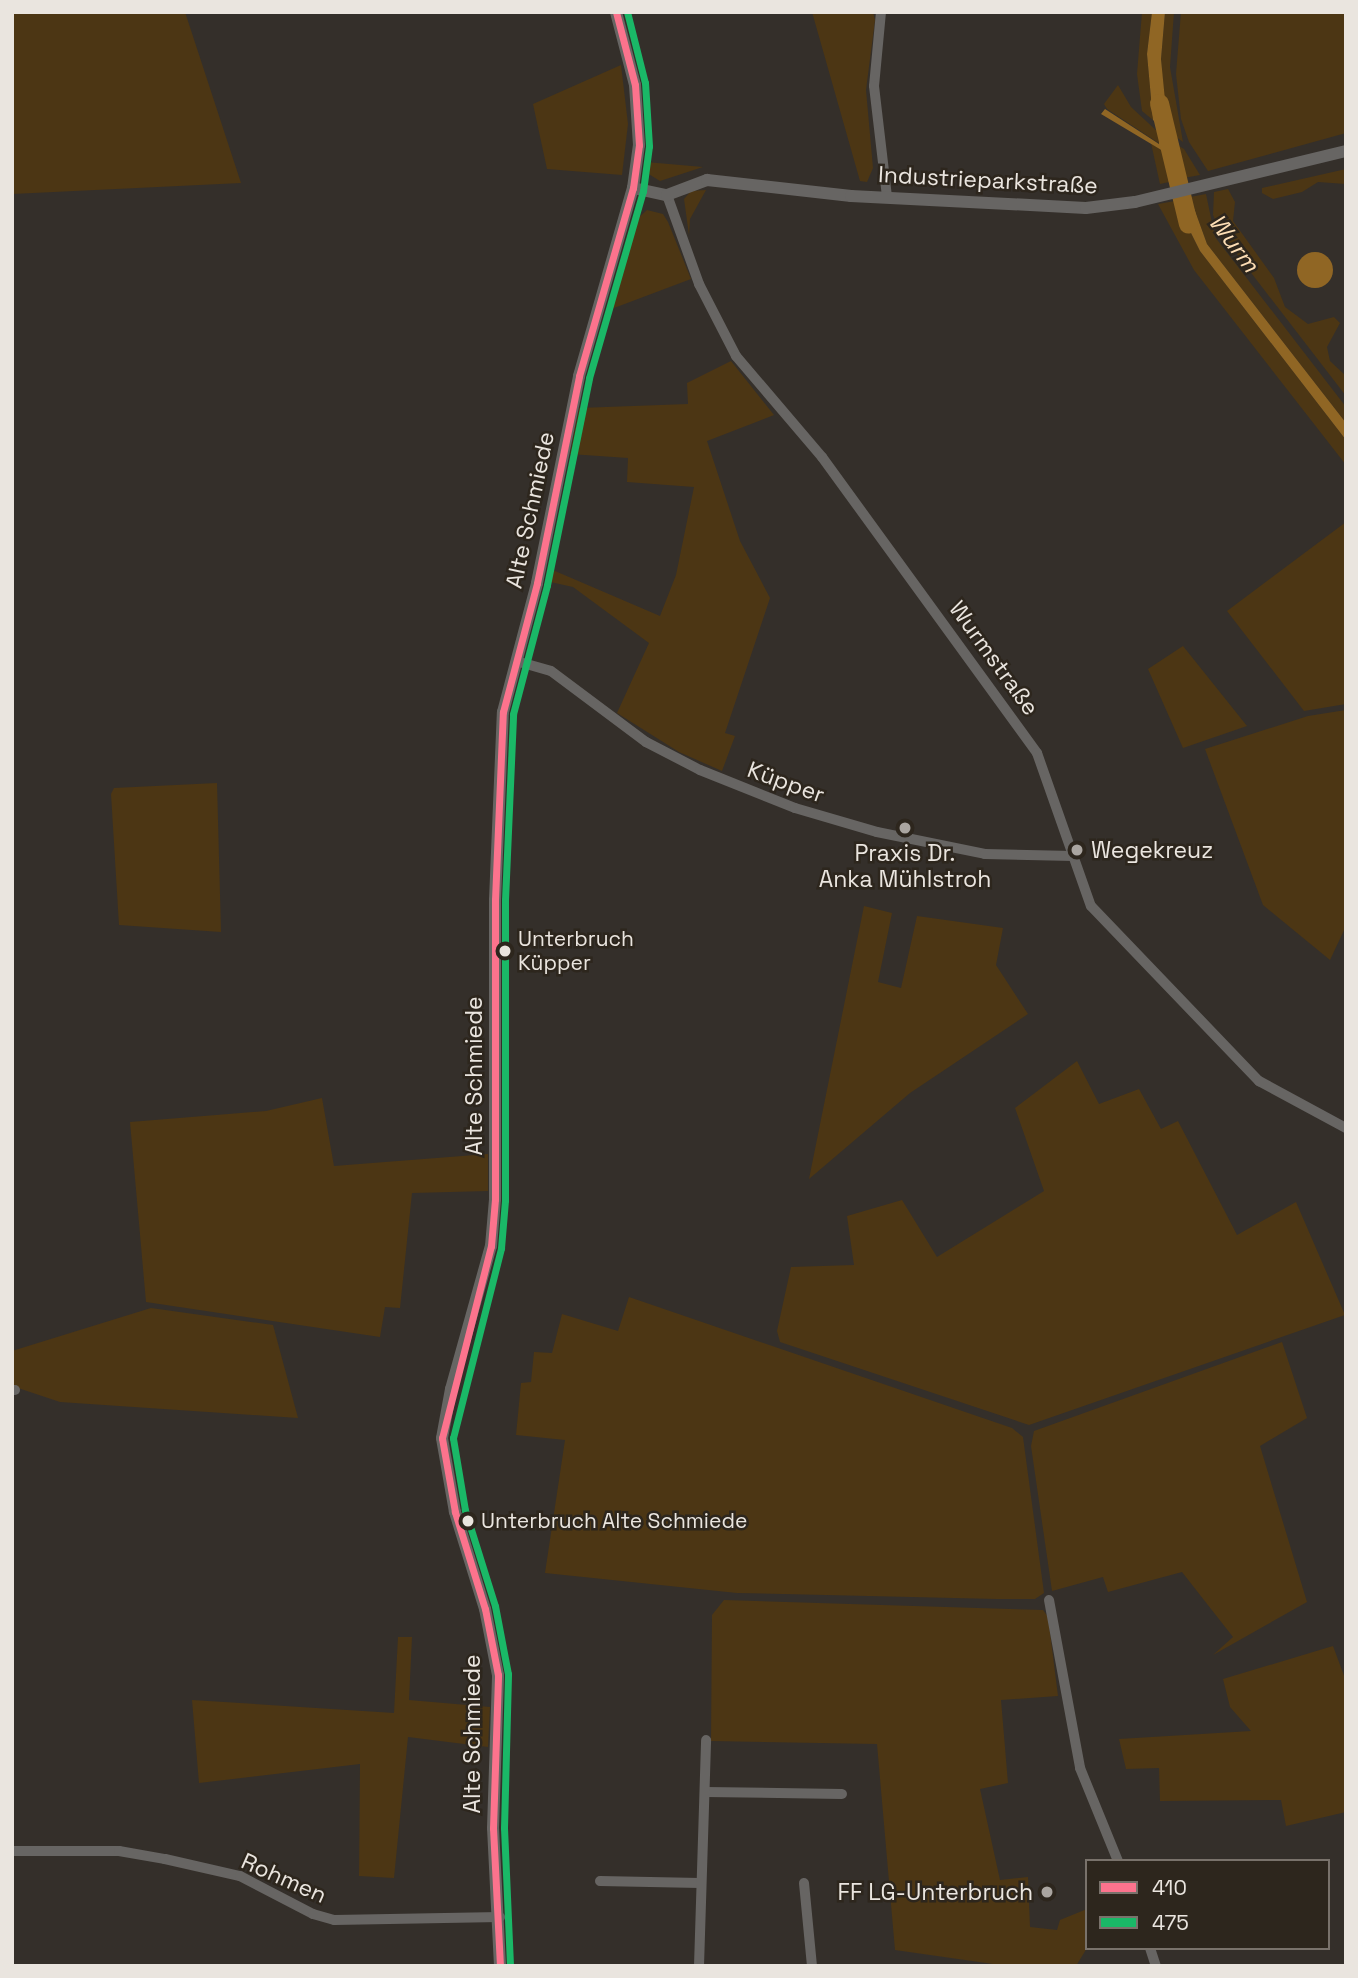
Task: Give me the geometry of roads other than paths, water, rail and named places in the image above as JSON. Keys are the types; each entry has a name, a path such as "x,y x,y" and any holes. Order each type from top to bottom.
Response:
{"street":[{"name":"Alte Schmiede","path":"500,1966 500,1917 493,1828 498,1675 485,1609 455,1512 442,1438 451,1389 491,1246 495,1199 498,749 516,661 537,583 579,376 633,188 639,113 616,12"},
{"path":"881,12 874,86 887,196"},
{"name":"Industrieparkstraße","path":"667,195 707,180 887,196 1086,208 1194,187 1346,151"},
{"path":"633,188 667,195"},
{"name":"Wurmstraße","path":"667,195 699,284 736,356 822,457 1037,753 1091,906 1239,1063 1280,1095 1346,1128"},
{"name":"Küpper","path":"516,661 551,671 646,742 700,770 795,808 877,832 985,854 1073,856"},
{"path":"1049,1600 1080,1768 1117,1859"},
{"path":"699,1966 706,1740"},
{"path":"706,1792 842,1794"},
{"name":"Rohmen","path":"12,1851 119,1851 165,1858 240,1876 313,1914 334,1920 500,1917"},
{"path":"600,1881 700,1883"},
{"path":"804,1883 812,1966"}],"waterway":[{"name":"Wurm","path":"1159,103 1188,224"}],"place":[{"name":"Praxis Dr. Anka Mühlstroh","path":"905,828"},
{"name":"Wegekreuz","path":"1077,850"},
{"name":"Unterbruch Küpper","path":"505,951"},
{"name":"Unterbruch Alte Schmiede","path":"468,1521"},
{"name":"FF LG-Unterbruch","path":"1047,1892"}]}
